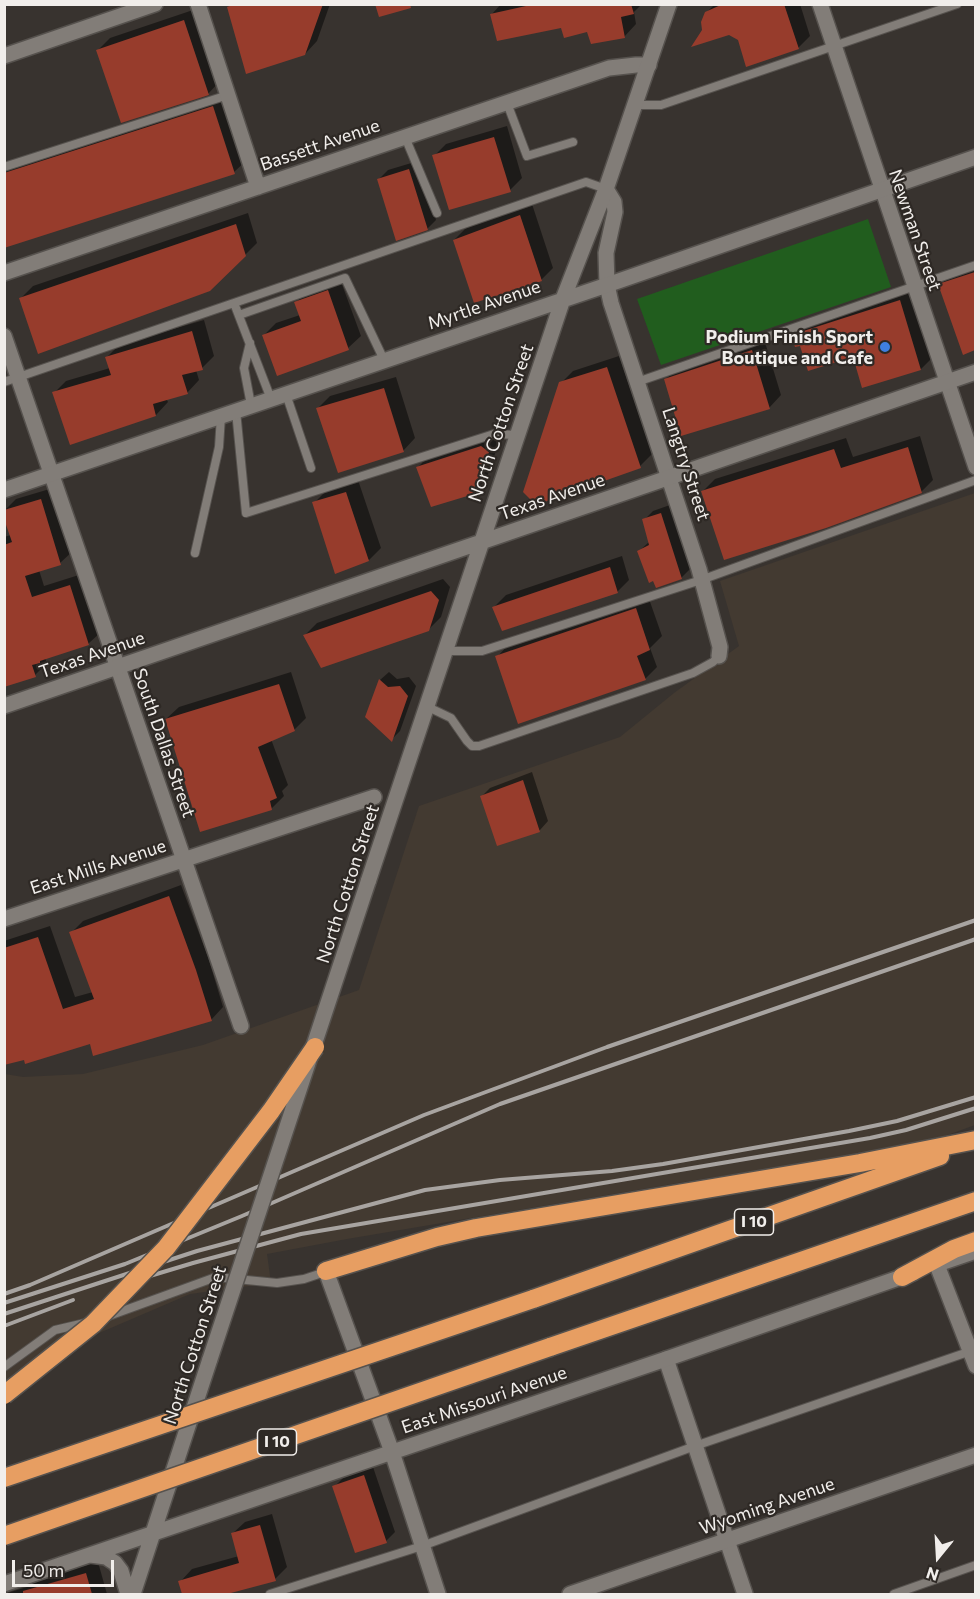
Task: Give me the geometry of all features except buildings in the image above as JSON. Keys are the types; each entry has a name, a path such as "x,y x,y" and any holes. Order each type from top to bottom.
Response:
{"highway":[{"path":"4,1395 93,1324 166,1248 271,1112 315,1047"},
{"path":"326,1271 427,1240 476,1228 975,1142"},
{"name":"I 10","path":"4,1478 533,1299 975,1142"},
{"name":"I 10","path":"4,1536 975,1201"},
{"path":"902,1277 954,1249 975,1241"}],"street":[{"path":"4,56 155,4"},
{"path":"198,4 258,187"},
{"name":"North Cotton Street","path":"133,1594 517,435 563,299 606,189 669,4"},
{"name":"Newman Street","path":"820,4 975,467"},
{"name":"Bassett Avenue","path":"4,273 609,69 636,64 649,65"},
{"name":"Myrtle Avenue","path":"4,490 975,157"},
{"path":"606,189 614,202 615,212 606,246 607,285"},
{"name":"Langtry Street","path":"607,285 699,569 720,647 719,657"},
{"name":"South Dallas Street","path":"4,336 12,380 52,474 241,1026"},
{"name":"Texas Avenue","path":"4,706 975,372"},
{"name":"East Mills Avenue","path":"4,919 374,797"},
{"name":"East Missouri Avenue","path":"4,1584 666,1359 975,1251"},
{"path":"937,1265 974,1355"},
{"path":"326,1271 392,1452 438,1594"},
{"path":"666,1359 745,1594"},
{"name":"Wyoming Avenue","path":"570,1594 975,1455"},
{"path":"90,1555 106,1557 115,1563 121,1571 128,1594"}],"lane":[{"path":"635,105 661,105 957,4"},
{"path":"4,167 228,95"},
{"path":"507,103 527,156 573,142"},
{"path":"405,137 437,213"},
{"path":"12,380 586,182 606,189"},
{"path":"638,382 975,266"},
{"path":"239,315 345,278 384,360"},
{"path":"234,303 250,343 278,396 311,468"},
{"path":"250,343 244,368 251,405"},
{"path":"236,411 246,513 494,434 517,435"},
{"path":"195,553 219,447 221,416"},
{"path":"447,651 482,651 701,580 975,480"},
{"path":"428,707 451,718 467,741 472,746 478,746 693,673 719,657"},
{"path":"4,1367 55,1330 115,1314 208,1279 224,1277 277,1283 304,1279 326,1271"},
{"path":"270,1594 422,1546 695,1446 974,1355"},
{"path":"894,1594 975,1565"}],"shaded area":[{"path":"975,493 975,1125 915,1147 702,1179 267,1254 271,1283 190,1294 34,1361 5,1385 5,1074 23,1077 83,1074 203,1045 359,990 419,806 620,737 674,693 739,646 720,581"}],"green space":[{"path":"868,219 891,287 661,365 637,299"}],"railway":[{"path":"4,1294 30,1285 424,1115 607,1047 976,920"},
{"path":"4,1303 125,1264 500,1104 976,939"},
{"path":"4,1314 197,1251 425,1190 663,1164 897,1121 976,1097"},
{"path":"130,1282 301,1234 870,1138 906,1130 976,1108"},
{"path":"4,1326 73,1300"}],"place":[{"name":"Podium Finish Sport Boutique and Cafe","path":"885,347"}]}
